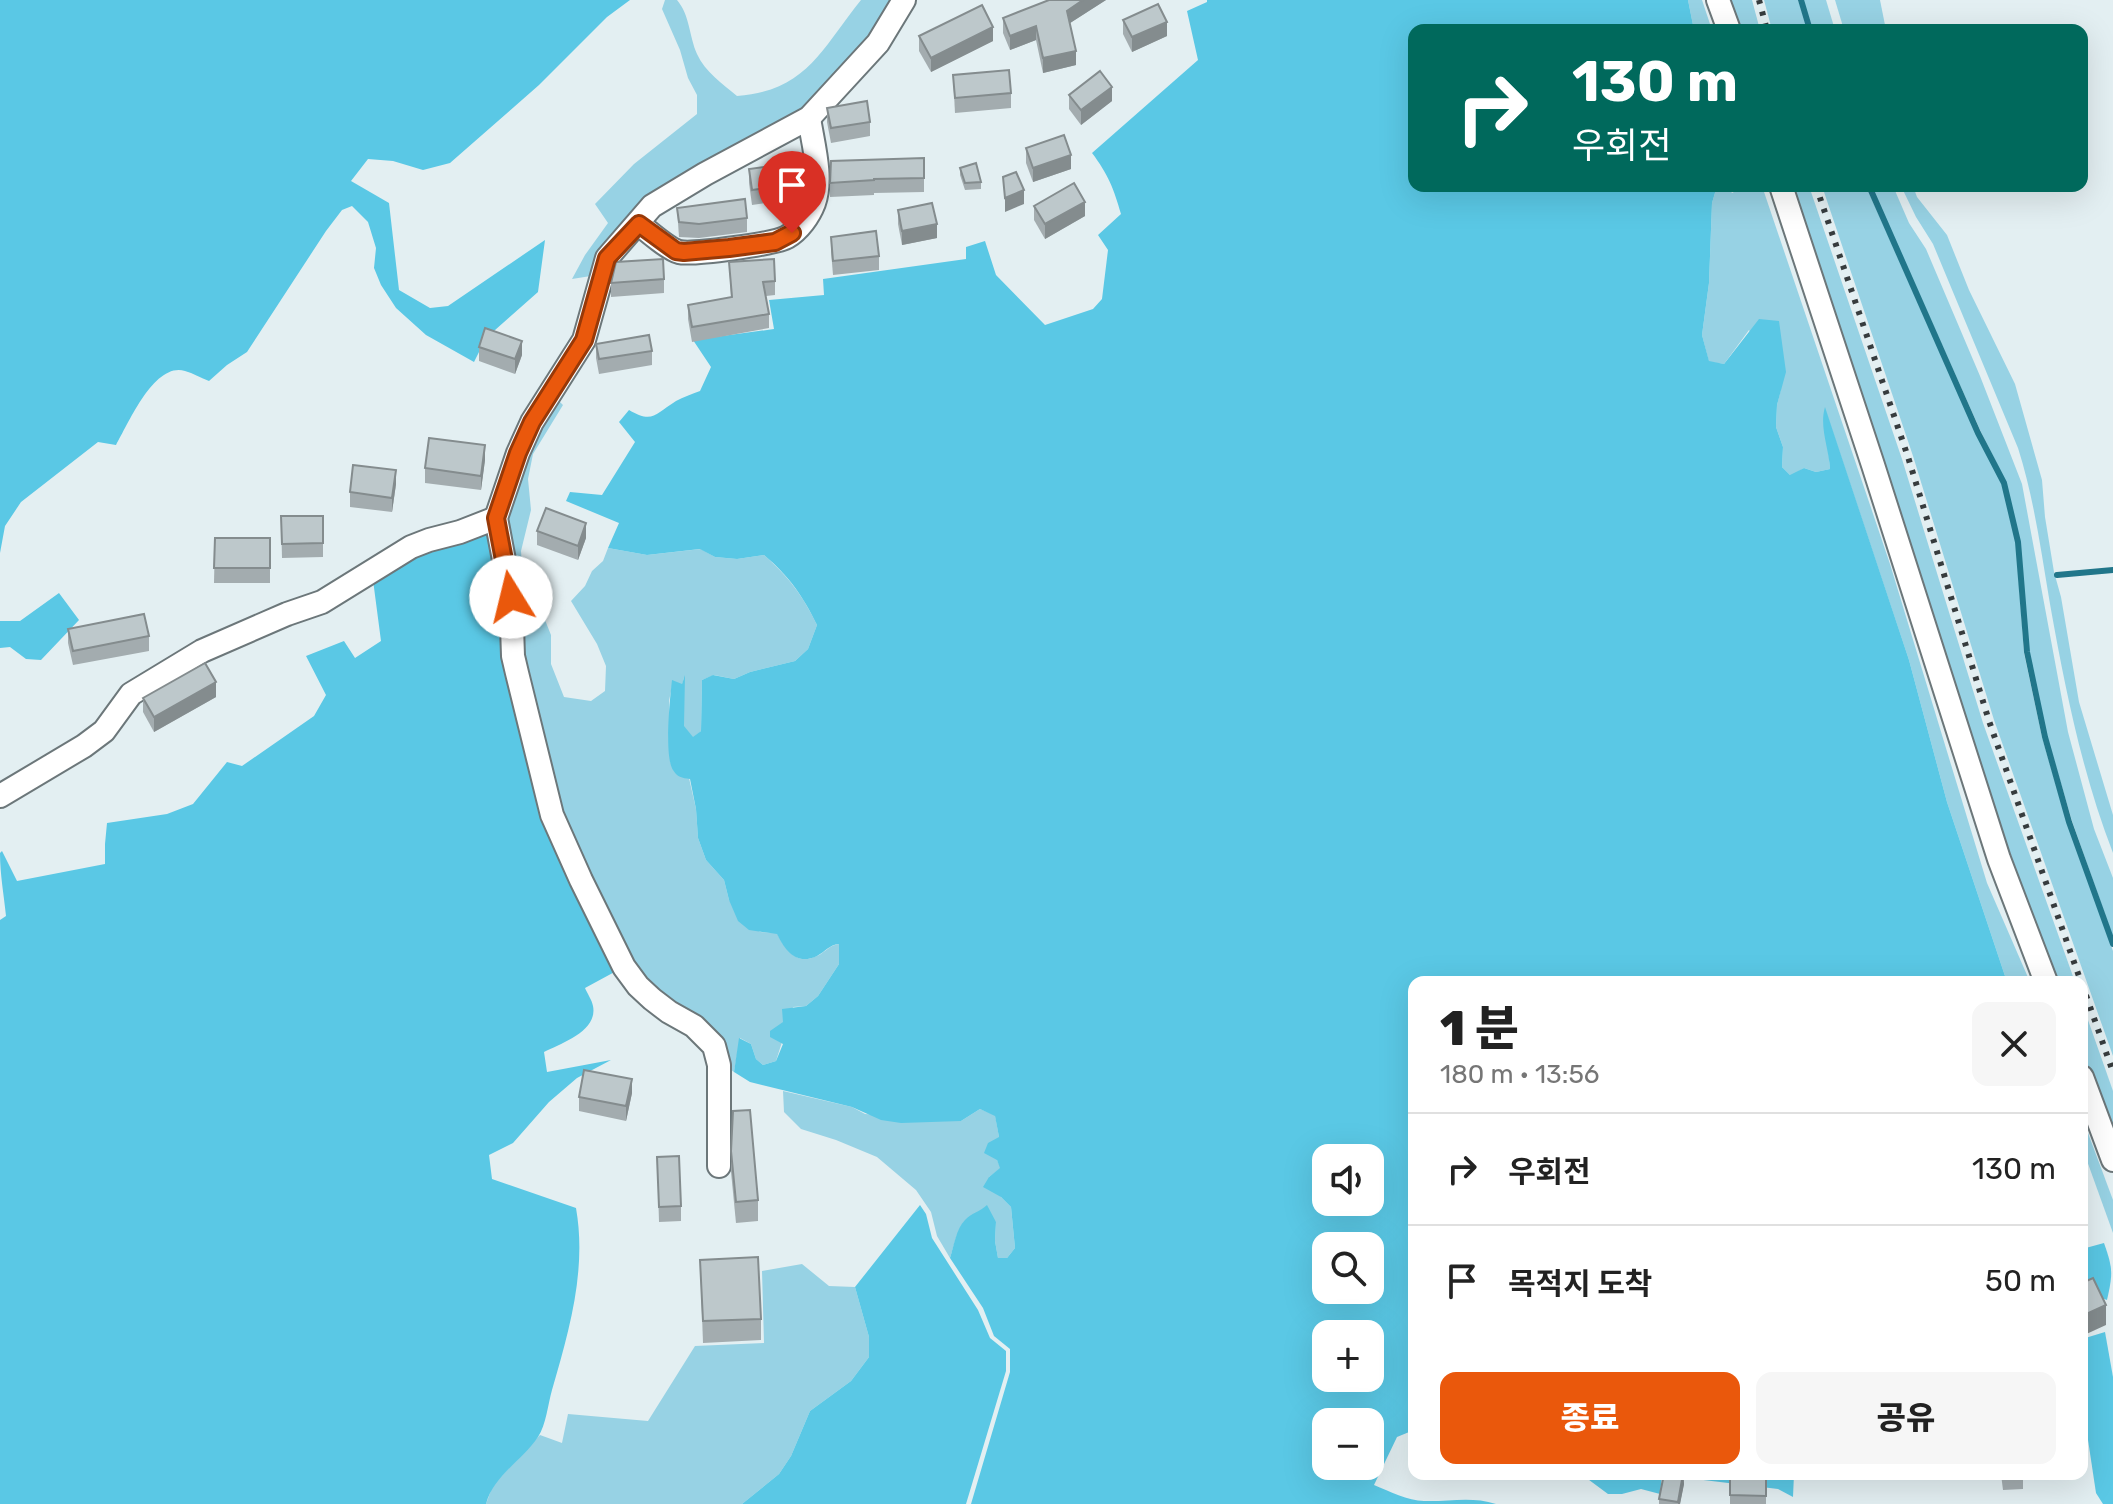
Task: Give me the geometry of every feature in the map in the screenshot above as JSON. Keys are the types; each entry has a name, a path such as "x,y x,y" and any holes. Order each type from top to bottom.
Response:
{"street":[{"path":"719,1166 719,1065 714,1046 694,1026 652,999 624,967 552,815 513,656 511,597 496,518 532,422 584,340 607,258 652,206 809,118 878,43 904,0"},
{"path":"1718,0 1727,24"},
{"path":"639,224 676,251 684,252 775,242 785,238 807,216 815,200 816,170 809,118"},
{"path":"1783,192 1999,859 2044,976"},
{"path":"0,796 84,746 104,731 131,694 202,651 322,602 411,547 496,518"},
{"path":"2088,1093 2113,1160"}],"shaded area":[{"path":"0,0 630,0 607,17 539,85 450,163 423,170 393,161 368,159 351,181 389,203 399,290 430,308 448,306 545,240 538,292 486,338 474,362 426,335 396,308 374,268 376,248 368,222 352,206 342,210 247,352 209,381 185,371 174,371 163,376 144,396 116,445 98,442 21,502 5,526 0,553"},
{"path":"665,0 677,0 700,60 737,96 780,86 797,76 823,50 861,0 898,0 874,40 806,114 702,170 597,275 572,279 608,223 595,204 634,164 697,114 697,95 662,9"},
{"path":"1207,0 1688,0 1693,24 1408,24 1408,192 1715,192 1702,335 1709,361 1724,364 1759,319 1779,321 1786,372 1777,405 1776,427 1783,447 1782,467 1790,475 1804,468 1816,472 1830,469 1824,430 1825,407 1909,660 1947,802 2005,976 1408,976 1408,1432 1397,1437 1384,1464 1384,1408 1312,1408 1312,1480 1376,1480 1374,1485 1418,1501 1469,1500 1496,1504 971,1504 1010,1372 1010,1349 994,1336 983,1308 950,1258 962,1224 987,1205 996,1222 998,1258 1007,1258 1015,1248 1011,1207 983,1187 1000,1168 997,1160 984,1153 988,1143 999,1137 995,1116 980,1109 961,1121 901,1123 881,1120 852,1107 750,1082 734,1072 739,1038 751,1044 756,1059 763,1065 776,1061 783,1044 770,1037 770,1031 783,1022 782,1009 806,1006 818,996 839,964 839,944 810,959 797,958 788,951 777,934 749,930 738,921 724,880 706,860 698,838 690,779 676,774 670,763 668,726 672,680 682,684 685,675 684,726 693,737 701,731 702,680 713,675 734,679 795,661 808,649 817,625 795,587 764,555 737,559 715,557 700,549 647,555 608,548 619,523 566,501 570,492 602,495 635,442 619,422 629,410 654,416 700,391 711,367 693,340 774,329 769,300 824,295 823,279 966,259 966,247 985,241 996,275 1045,325 1093,309 1102,299 1108,250 1098,235 1121,214 1110,182 1092,153 1198,60 1187,11"},
{"path":"1688,0 1702,0 1710,24 1693,24"},
{"path":"1725,0 1752,0 1758,24 1733,24"},
{"path":"1764,0 1798,0 1806,24 1770,24"},
{"path":"1803,0 1826,0 1833,24 1811,24"},
{"path":"1835,0 1880,0 1885,24 1842,24"},
{"path":"1715,192 1764,192 1890,564 1987,883 2027,976 2005,976 1947,802 1909,660 1825,409 1830,469 1816,472 1804,468 1791,476 1782,467 1783,447 1776,427 1781,389 1749,330 1724,364 1709,362 1702,335 1709,283 1712,203"},
{"path":"1790,192 1811,192 1902,459 1983,723 2073,976 2051,976"},
{"path":"1824,192 1869,192 1976,434 2002,484 2016,543 2024,653 2042,737 2067,823 2113,951 2113,1056 2088,985 2088,976 2085,976 1994,720 1913,456"},
{"path":"1874,192 1896,192 1909,223 1926,249 2022,484 2068,732 2094,829 2113,878 2113,937 2072,821 2047,736 2029,652 2020,542 2006,482"},
{"path":"1904,192 1915,192 1947,235 1969,290 2015,384 2042,480 2054,572 2079,702 2113,815 2113,853 2092,792 2076,730 2024,467 1933,244"},
{"path":"558,400 563,405 533,454 528,479 531,510 521,551 523,582 535,595 551,635 551,664 564,697 591,701 605,691 606,666 597,644 571,601 603,561 608,548 647,555 701,549 715,557 737,559 764,555 795,587 817,625 808,649 795,661 734,679 714,675 702,680 701,731 693,738 684,727 684,678 682,685 673,681 669,701 670,762 689,778 698,838 706,860 724,880 729,900 760,932 777,933 788,950 797,957 810,959 839,944 839,964 818,996 806,1006 793,1007 776,1061 763,1065 756,1059 751,1044 740,1038 734,1072 648,984 628,951 559,813 519,668 508,530 509,510 528,447"},
{"path":"494,531 524,729 620,969 585,988 593,1015 584,1029 544,1052 547,1072 611,1060 577,1078 549,1102 513,1143 489,1155 492,1179 576,1208 578,1277 541,1432 495,1485 486,1504 0,1504 0,920 6,916 0,853 2,851 17,881 105,864 107,823 167,814 193,804 227,762 242,766 314,716 326,695 306,656 344,641 355,658 381,641 373,580 437,546"},
{"path":"59,593 79,620 41,660 26,659 10,647 0,648 0,621 20,621"},
{"path":"2088,1020 2113,1091 2113,1142 2088,1076"},
{"path":"783,1091 852,1107 865,1114 961,1121 980,1109 995,1115 999,1137 997,1160 1001,1168 989,1177 1011,1207 1015,1248 1007,1258 998,1258 996,1222 979,1213 962,1225 950,1258 937,1236 931,1212 916,1190 877,1157 801,1129 784,1112"},
{"path":"2088,1133 2113,1200 2113,1233 2088,1164"},
{"path":"920,1205 926,1214 932,1238 978,1310 990,1338 1006,1351 1006,1371 966,1504 742,1504 779,1474 791,1456 810,1411 851,1381 869,1357 869,1337 855,1287"},
{"path":"2104,1243 2111,1271 2107,1300 2088,1293 2088,1247"},
{"path":"802,1264 829,1286 855,1287 869,1337 869,1357 851,1381 810,1411 791,1456 779,1474 742,1504 486,1504 493,1485 540,1435 562,1443 568,1414 648,1421 695,1346 764,1343 762,1271"},
{"path":"2105,1332 2113,1377 2113,1504 2103,1504 2096,1493 2088,1440 2088,1337"},
{"path":"1589,1480 1661,1480 1660,1494 1641,1489 1608,1494"},
{"path":"1703,1480 1794,1480 1793,1497 1778,1489"}],"building":[{"path":"1049,0 1083,0 1067,11 1076,51 1043,58 1036,26 1010,36 1003,18"},
{"path":"1158,4 1167,22 1132,37 1123,20"},
{"path":"982,5 993,27 931,58 919,36"},
{"path":"1009,70 1011,93 955,98 953,75"},
{"path":"1100,71 1112,87 1081,110 1069,95"},
{"path":"867,101 870,122 831,128 827,108"},
{"path":"1064,135 1071,155 1033,168 1026,148"},
{"path":"924,158 924,178 830,183 831,161"},
{"path":"804,162 801,183 752,190 749,169"},
{"path":"976,163 981,182 965,183 960,168"},
{"path":"1016,172 1024,190 1005,198 1003,177"},
{"path":"1074,183 1085,202 1045,224 1034,206"},
{"path":"745,199 747,218 699,224 679,222 677,208"},
{"path":"932,203 937,224 902,231 898,210"},
{"path":"876,231 879,256 833,261 831,237"},
{"path":"663,259 664,279 611,283 616,262"},
{"path":"774,259 775,281 763,282 769,314 692,327 688,305 732,297 729,262"},
{"path":"485,328 522,341 515,359 479,347"},
{"path":"649,335 652,351 599,359 596,344"},
{"path":"429,438 485,445 481,476 425,468"},
{"path":"353,465 396,470 392,498 350,492"},
{"path":"546,508 586,523 578,546 537,531"},
{"path":"281,516 323,516 323,543 282,544"},
{"path":"215,538 270,538 270,568 214,568"},
{"path":"144,614 149,636 73,651 68,629"},
{"path":"205,663 216,682 154,717 143,698"},
{"path":"584,1070 632,1079 626,1106 579,1097"},
{"path":"750,1110 758,1200 736,1202 731,1151 733,1111"},
{"path":"679,1156 681,1206 659,1207 657,1157"},
{"path":"758,1257 761,1319 703,1321 700,1260"},
{"path":"2093,1278 2106,1305 2088,1313 2088,1280"},
{"path":"1663,1480 1682,1480 1678,1502 1659,1499"},
{"path":"1730,1480 1766,1480 1766,1496 1730,1495"}],"waterway":[{"path":"1801,0 1808,24"},
{"path":"1872,192 1978,433 2004,483 2018,542 2027,652 2045,737 2069,822 2113,944"},
{"path":"2057,575 2113,570"}],"railway":[{"path":"1759,0 1765,24"},
{"path":"1818,192 1908,457 1989,721 2079,976"},
{"path":"2088,1001 2113,1072"}],"route":[{"path":"511,597 496,518 532,422 584,340 607,258 639,224 676,251 684,252 775,242 792,233"}]}
